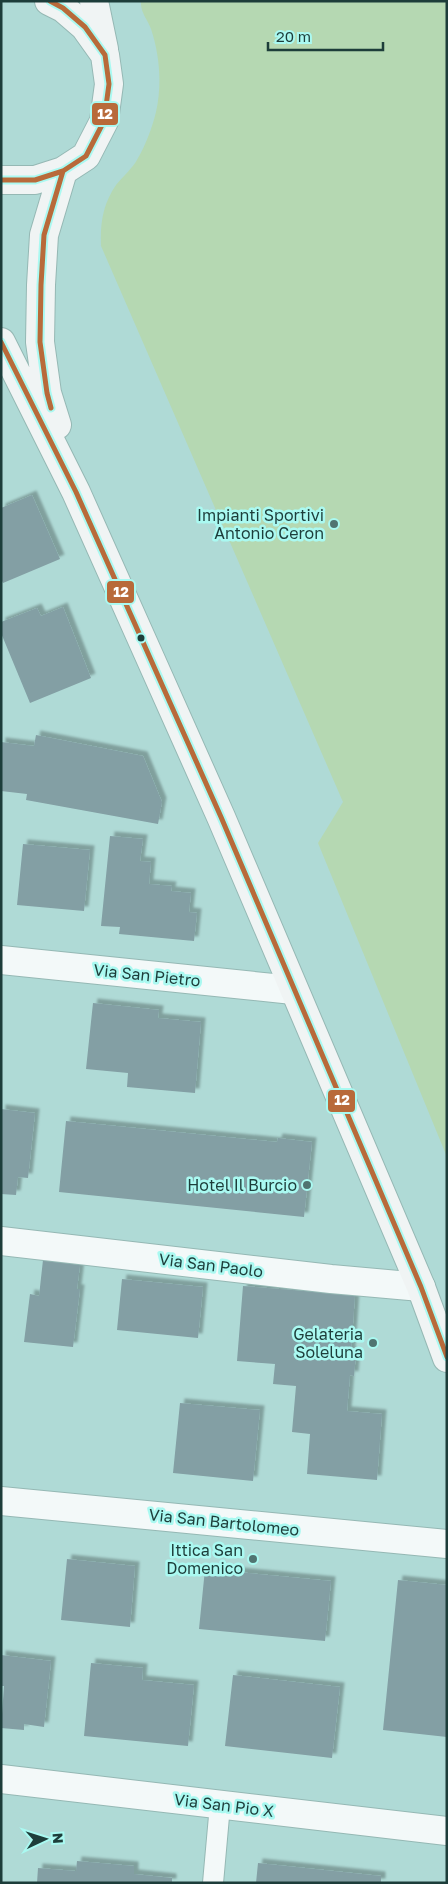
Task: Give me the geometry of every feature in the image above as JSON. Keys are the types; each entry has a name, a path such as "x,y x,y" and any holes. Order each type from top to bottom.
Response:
{"street":[{"path":"49,1 64,8 85,28 105,55"},
{"path":"1,180 35,180 63,171 86,156 104,121 109,84 94,1"},
{"path":"63,171 44,235 40,342 47,393 76,492"},
{"path":"1,342 76,492 217,808 421,1287 447,1358"},
{"name":"Via San Pietro","path":"1,960 293,990"},
{"name":"Via San Paolo","path":"1,1241 331,1279 421,1287"},
{"name":"Via San Bartolomeo","path":"1,1501 447,1544"},
{"name":"Via San Pio X","path":"1,1779 447,1831"}],"lane":[{"path":"213,1883 220,1805"}],"green space":[{"name":"Impianti Sportivi Antonio Ceron","path":"141,1 447,1 447,1157 318,843 343,802 101,246 102,222 108,199 116,185 141,153 151,130 158,102 159,70 156,50 151,29 144,16"}],"building":[{"path":"32,495 60,559 3,583 1,579 1,508"},
{"path":"63,607 91,678 30,703 1,633 1,622 37,608 41,616"},
{"path":"36,735 143,756 162,802 158,824 26,800 27,794 1,791 1,742 34,746"},
{"path":"110,836 143,839 140,861 151,862 149,884 172,886 171,891 191,893 189,912 197,913 194,941 119,934 120,927 101,926"},
{"path":"23,844 90,850 84,911 17,905"},
{"path":"93,1003 159,1010 158,1018 201,1022 195,1093 127,1087 128,1073 86,1069"},
{"path":"1,1109 35,1113 28,1178 18,1177 16,1195 1,1194"},
{"path":"66,1121 277,1142 278,1138 312,1142 304,1217 59,1192"},
{"path":"43,1260 80,1265 77,1289 80,1289 73,1347 24,1342 30,1294 39,1296"},
{"path":"122,1279 203,1287 198,1338 117,1330"},
{"path":"243,1286 355,1295 351,1352 356,1353 354,1376 350,1375 347,1411 382,1414 377,1480 307,1474 310,1434 292,1432 296,1386 273,1384 275,1364 237,1361"},
{"path":"180,1403 260,1410 253,1481 173,1473"},
{"path":"67,1559 135,1566 130,1627 61,1620"},
{"path":"205,1569 331,1581 325,1641 199,1629"},
{"path":"398,1580 447,1585 447,1737 383,1730"},
{"path":"1,1655 51,1661 44,1727 24,1724 24,1730 1,1728 4,1686 1,1686"},
{"path":"91,1663 143,1668 142,1680 194,1685 188,1746 84,1736"},
{"path":"233,1675 340,1687 332,1758 225,1746"},
{"path":"77,1861 134,1866 134,1874 172,1878 172,1883 37,1883 38,1868 76,1871"},
{"path":"258,1863 381,1876 381,1883 256,1883"}],"transit line":[{"name":"12","path":"1,180 35,180 63,171 86,156 104,121 109,84 105,55 85,27 63,8 50,1"},
{"name":"12","path":"51,408 40,342 41,285 44,235 63,171"},
{"name":"12","path":"1,342 76,492 221,817 421,1287 447,1357"}],"place":[{"name":"Impianti Sportivi Antonio Ceron","path":"334,524"},
{"name":"Hotel Il Burcio","path":"307,1185"},
{"name":"Gelateria Soleluna","path":"373,1343"},
{"name":"Ittica San Domenico","path":"253,1559"}]}
